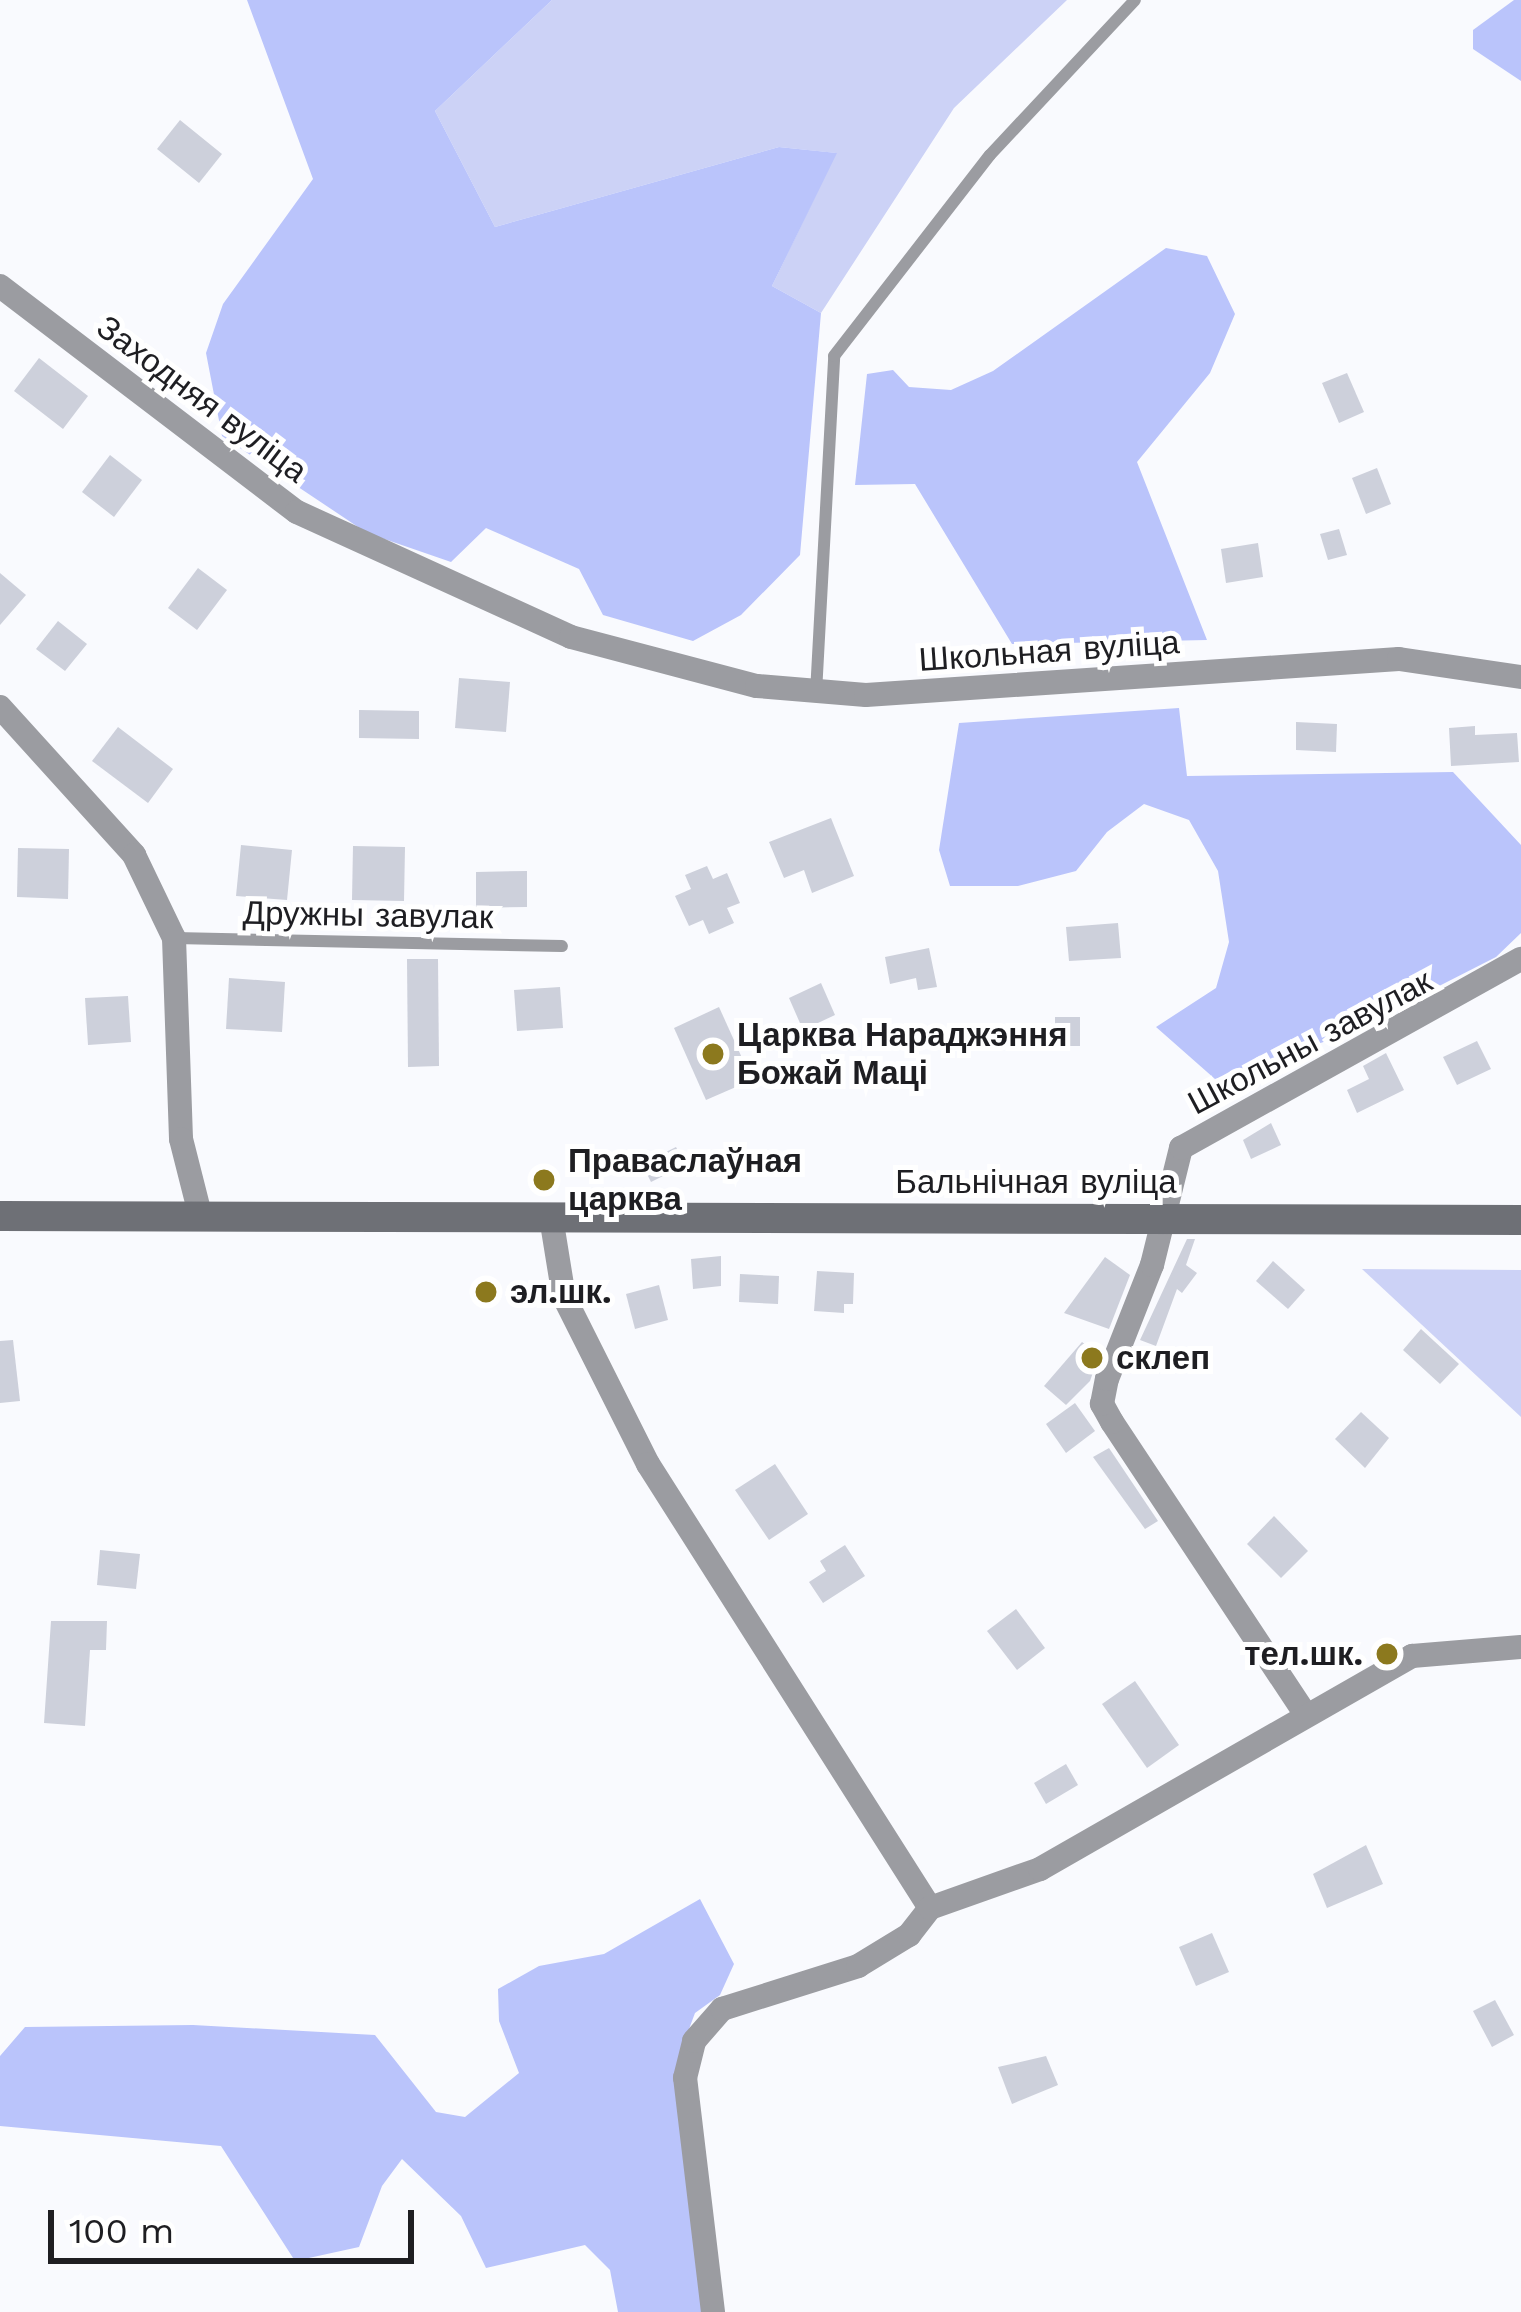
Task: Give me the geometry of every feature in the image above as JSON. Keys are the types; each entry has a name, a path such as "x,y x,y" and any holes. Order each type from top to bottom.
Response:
{"street":[{"name":"Заходняя вуліца","path":"0,286 297,512 579,639"},
{"name":"Школьная вуліца","path":"579,639 816,694 1399,659 1521,676"},
{"path":"0,707 134,855 174,938 181,1138 201,1218"},
{"name":"Школьны завулак","path":"1304,1712 1200,1565 1102,1404 1165,1218 1180,1148 1521,959"},
{"name":"Бальнічная вуліца","path":"0,1216 1521,1220"},
{"path":"551,1217 564,1297 648,1464 930,1908"},
{"path":"713,2312 685,2078 694,2041 722,2009 858,1966 910,1935 930,1908 1040,1869 1160,1806 1304,1712 1412,1656 1521,1646"}],"lane":[{"path":"816,694 833,356 990,155 1135,0"},
{"name":"Дружны завулак","path":"174,938 562,946"}],"shaded area":[{"path":"247,0 552,0 435,111 495,227 779,147 837,153 772,286 821,313 800,555 741,615 693,641 603,615 579,569 486,528 451,562 367,533 222,436 206,353 223,304 313,179"},
{"path":"552,0 1067,0 954,108 821,313 772,286 836,153 779,147 495,227 435,111"},
{"path":"1514,0 1521,0 1521,81 1473,49 1473,30"},
{"path":"1166,248 1207,256 1235,314 1210,373 1137,462 1207,640 1012,644 915,484 855,485 867,374 893,370 909,387 951,390 993,371"},
{"path":"1179,708 1187,776 1453,772 1521,845 1521,933 1496,957 1341,1036 1215,1079 1156,1027 1216,988 1229,942 1218,871 1189,820 1144,804 1107,832 1076,871 1018,886 950,886 939,850 959,723"},
{"path":"1362,1269 1521,1270 1521,1417 1479,1378"},
{"path":"700,1899 734,1964 720,1995 695,2013 679,2056 705,2312 618,2312 610,2270 585,2245 486,2268 461,2216 402,2159 382,2186 359,2247 295,2261 221,2146 0,2126 0,2056 25,2027 193,2025 375,2035 436,2112 465,2117 519,2073 499,2021 498,1989 539,1966 604,1954"}],"building":[{"path":"180,120 222,154 199,183 157,149"},
{"path":"39,358 88,396 63,429 14,391"},
{"path":"1347,373 1364,412 1339,423 1322,383"},
{"path":"110,455 142,480 114,517 82,492"},
{"path":"1377,468 1391,504 1366,514 1352,478"},
{"path":"1339,529 1347,555 1328,560 1320,534"},
{"path":"1258,543 1263,577 1226,583 1221,549"},
{"path":"198,568 227,590 197,630 168,608"},
{"path":"0,573 26,595 0,625"},
{"path":"58,621 87,644 65,671 36,649"},
{"path":"459,678 510,682 506,732 455,728"},
{"path":"359,710 419,711 419,739 359,738"},
{"path":"1296,722 1337,724 1336,752 1296,750"},
{"path":"1475,726 1475,735 1517,733 1519,762 1451,766 1449,728"},
{"path":"118,727 173,769 148,803 92,761"},
{"path":"831,818 854,876 812,893 804,870 784,878 769,842"},
{"path":"241,845 292,850 287,900 236,896"},
{"path":"353,846 405,847 404,901 352,900"},
{"path":"18,848 69,849 68,899 17,897"},
{"path":"707,866 713,879 727,873 740,903 727,908 734,923 709,934 703,920 689,926 675,896 691,889 685,875"},
{"path":"527,871 527,907 476,908 476,872"},
{"path":"1118,923 1121,958 1069,961 1066,927"},
{"path":"929,948 937,987 918,990 916,978 890,984 885,957"},
{"path":"407,959 438,959 439,1066 408,1067"},
{"path":"229,978 285,982 282,1032 226,1029"},
{"path":"821,983 835,1015 803,1030 789,998"},
{"path":"560,987 563,1028 517,1031 514,990"},
{"path":"128,996 131,1042 88,1045 85,998"},
{"name":"Царква Нараджэння Божай Маці","path":"719,1007 752,1080 706,1100 674,1028"},
{"path":"1055,1017 1080,1017 1080,1046 1055,1046"},
{"path":"1477,1041 1491,1069 1457,1085 1443,1057"},
{"path":"1386,1053 1404,1090 1357,1113 1347,1090 1369,1079 1363,1066"},
{"path":"1271,1123 1281,1145 1251,1159 1243,1140"},
{"path":"676,1147 685,1165 651,1182 642,1164"},
{"path":"1187,1239 1195,1239 1186,1265 1197,1273 1182,1293 1177,1289 1156,1346 1140,1340"},
{"path":"721,1256 721,1286 693,1289 691,1259"},
{"path":"1105,1257 1130,1275 1109,1329 1064,1313"},
{"path":"1273,1261 1305,1290 1288,1309 1256,1281"},
{"path":"817,1271 854,1273 853,1304 844,1304 844,1313 814,1311"},
{"path":"740,1274 779,1276 778,1304 739,1302"},
{"path":"659,1285 668,1320 635,1329 626,1294"},
{"path":"1421,1329 1459,1364 1440,1384 1403,1350"},
{"path":"13,1340 20,1401 0,1403 0,1341"},
{"path":"1082,1342 1099,1355 1090,1381 1066,1405 1044,1386"},
{"path":"1075,1403 1095,1431 1066,1453 1046,1424"},
{"path":"1361,1412 1389,1438 1365,1468 1335,1439"},
{"path":"1109,1448 1158,1521 1145,1529 1093,1457"},
{"path":"775,1464 808,1514 769,1540 735,1490"},
{"path":"1274,1516 1308,1551 1281,1578 1247,1544"},
{"path":"845,1545 865,1576 823,1603 809,1582 826,1571 820,1561"},
{"path":"100,1550 140,1554 136,1589 97,1585"},
{"path":"1016,1609 1045,1648 1017,1670 987,1631"},
{"path":"51,1621 107,1621 106,1650 90,1650 85,1726 44,1723"},
{"path":"1135,1681 1179,1745 1147,1768 1102,1704"},
{"path":"1066,1764 1078,1785 1046,1804 1034,1783"},
{"path":"1366,1845 1383,1884 1327,1908 1313,1874"},
{"path":"1212,1933 1229,1972 1196,1986 1179,1947"},
{"path":"1495,2000 1514,2035 1492,2047 1473,2011"},
{"path":"1046,2056 1058,2085 1012,2104 998,2067"}],"place":[{"name":"Царква Нараджэння Божай Маці","path":"713,1054"},
{"name":"Праваслаўная царква","path":"544,1180"},
{"name":"эл.шк.","path":"486,1292"},
{"name":"склеп","path":"1092,1358"},
{"name":"тел.шк.","path":"1387,1654"}]}
